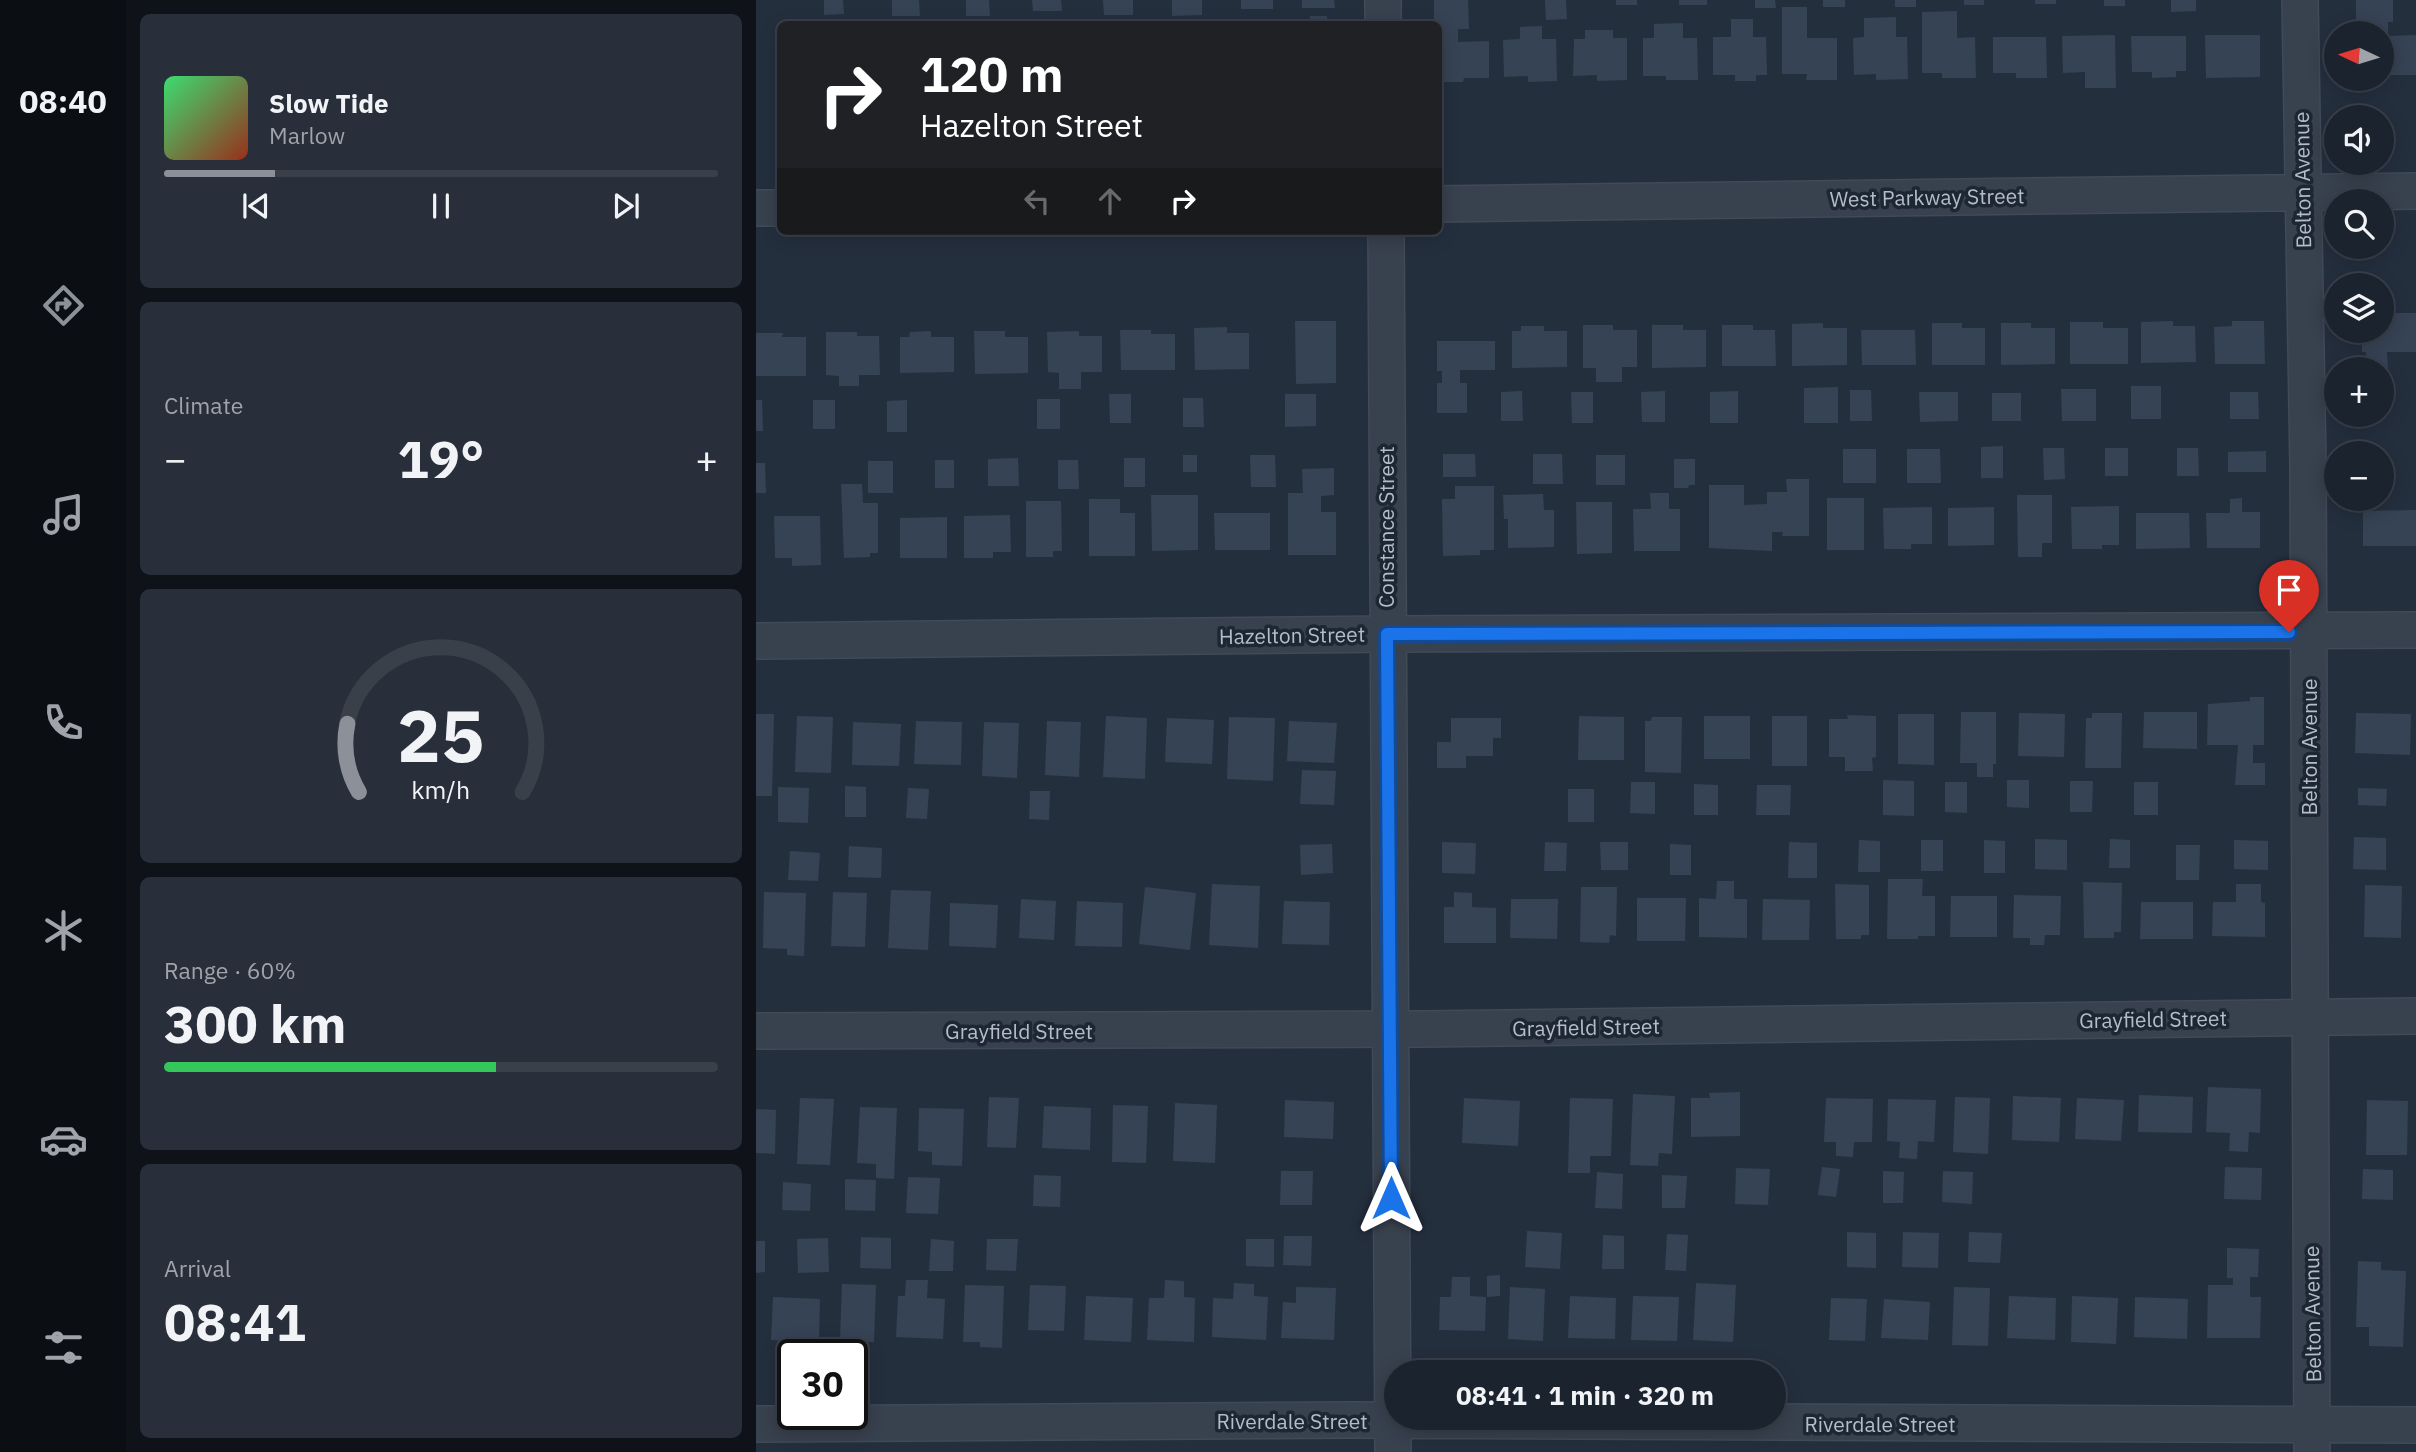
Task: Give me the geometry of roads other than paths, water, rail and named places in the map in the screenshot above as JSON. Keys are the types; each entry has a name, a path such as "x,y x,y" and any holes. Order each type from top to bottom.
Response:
{"street":[{"path":"1382,0 1383,21"},
{"name":"Belton Avenue","path":"2300,0 2308,466 2313,1439"},
{"name":"West Parkway Street","path":"1442,204 2416,191"},
{"path":"756,208 777,208"},
{"name":"Constance Street","path":"1385,235 1393,1437"},
{"name":"Hazelton Street","path":"756,641 1387,634 2416,630"},
{"name":"Grayfield Street","path":"756,1031 1390,1029 2416,1016"},
{"name":"Riverdale Street","path":"756,1424 1393,1437 2313,1439 2416,1425"}]}
